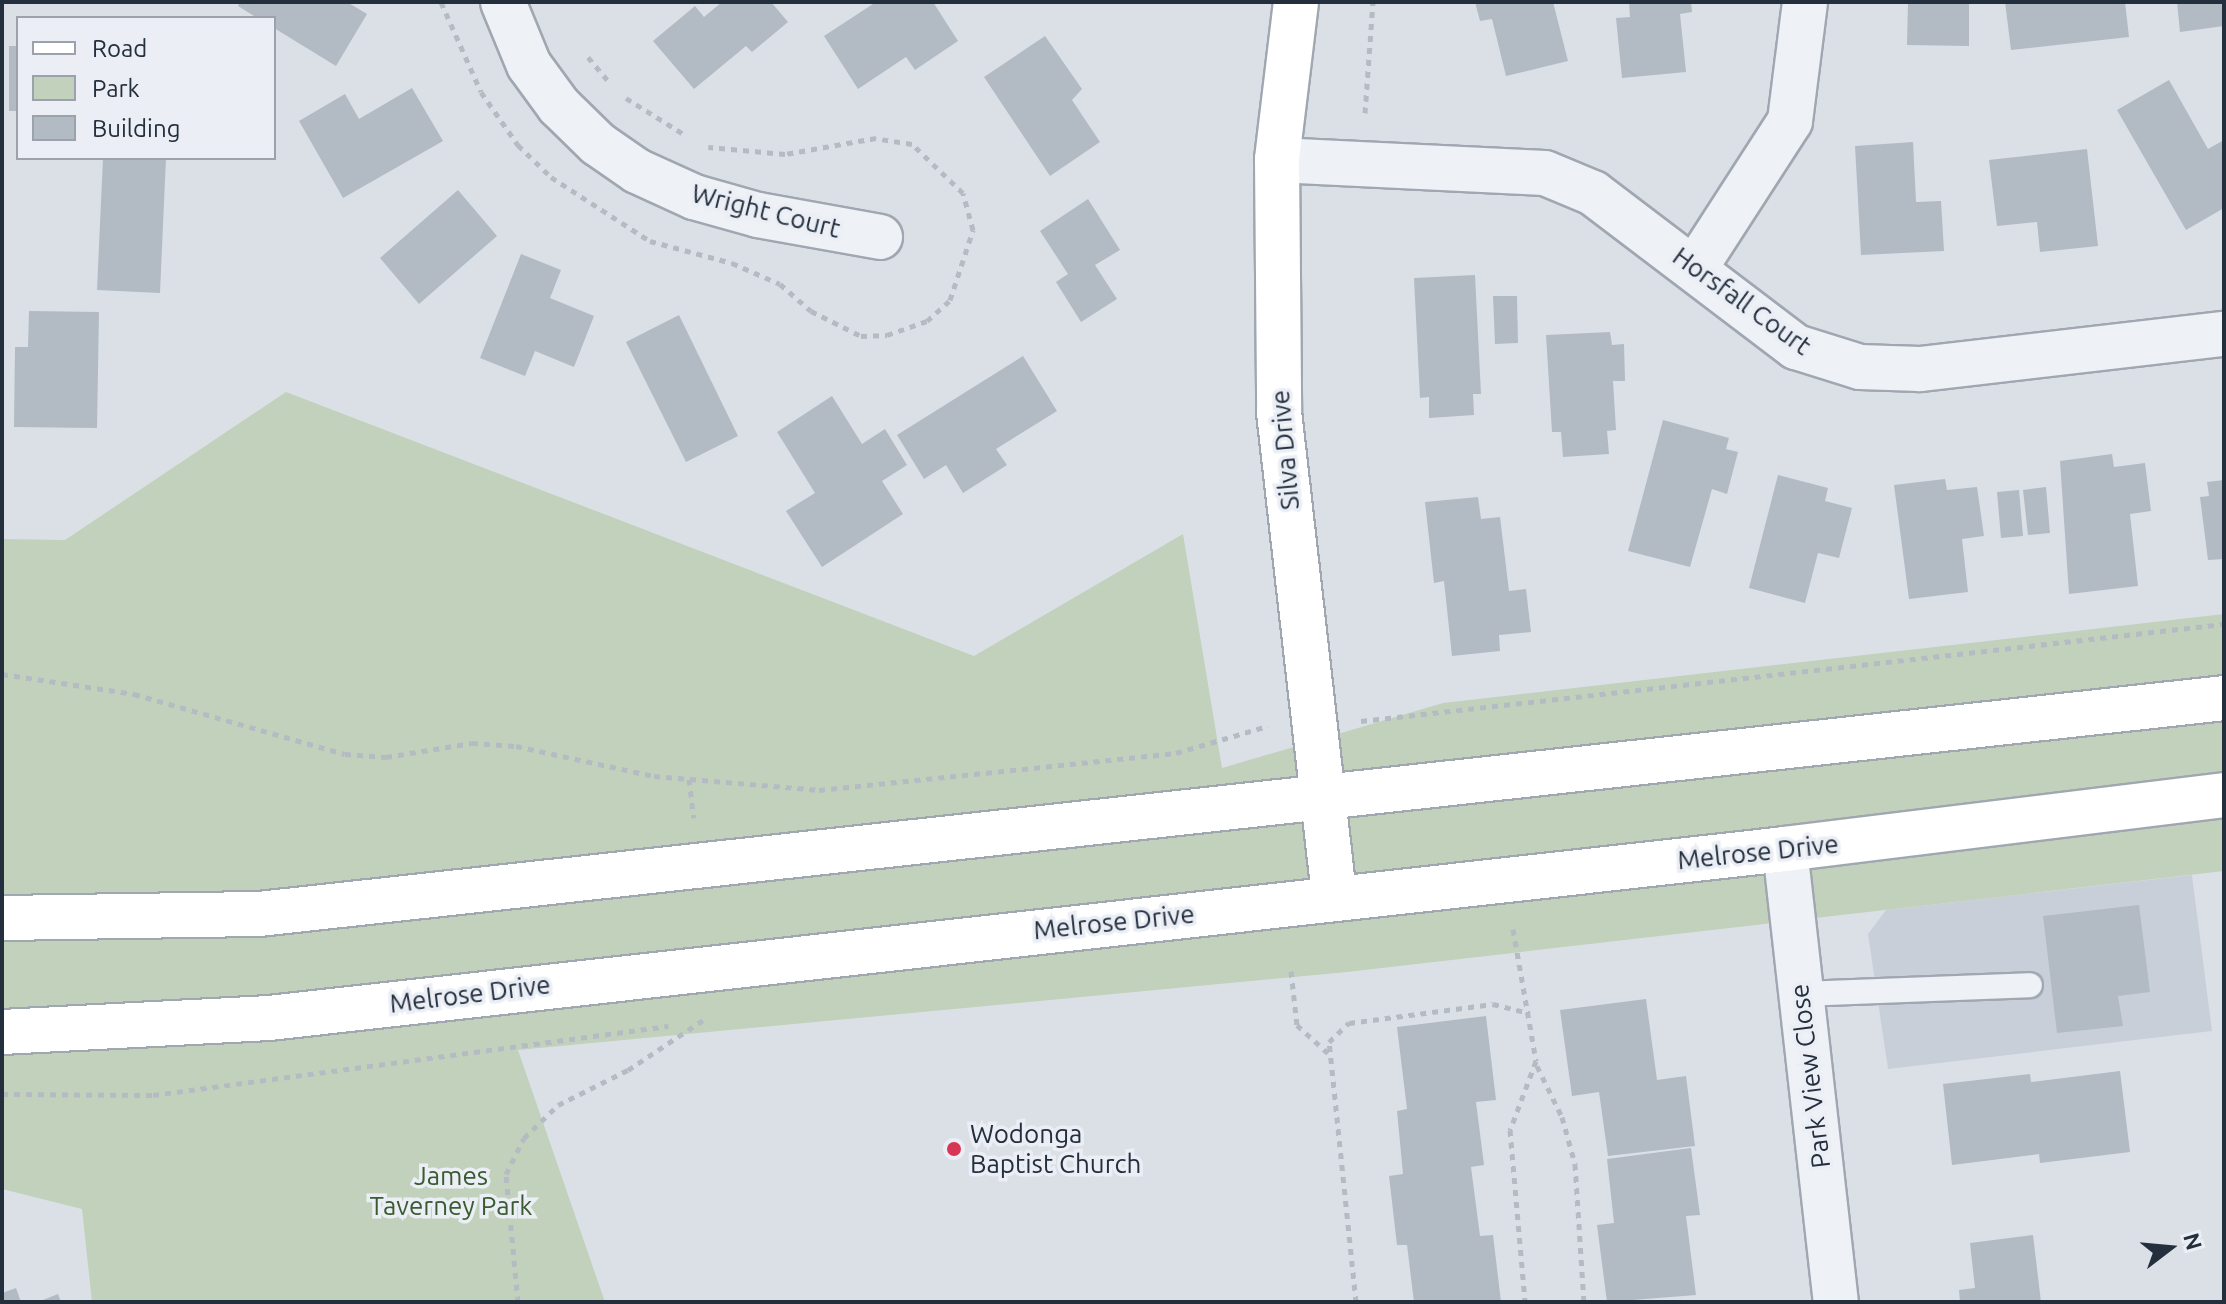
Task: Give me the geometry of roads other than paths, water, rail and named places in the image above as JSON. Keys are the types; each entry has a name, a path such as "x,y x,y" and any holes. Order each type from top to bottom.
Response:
{"main road":[{"name":"Silva Drive","path":"1296,2 1277,160 1279,412 1334,898"},
{"path":"2,918 259,914 700,868 1324,795 2224,698"},
{"name":"Melrose Drive","path":"2,1032 269,1018 711,965 1785,849 2224,795"}],"street":[{"name":"Wright Court","path":"503,2 529,65 559,106 598,144 637,171 694,197 758,215 880,237"},
{"path":"1695,268 1790,121 1805,2"},
{"name":"Horsfall Court","path":"1277,160 1545,173 1593,193 1796,347 1860,367 1920,369 2224,334"},
{"name":"Park View Close","path":"1785,849 1836,1302"}],"lane":[{"path":"1800,994 2030,985"}],"place":[{"name":"Wodonga Baptist Church","path":"954,1149"}],"park label":[{"name":"James Taverney Park","path":"451,1191"}]}
